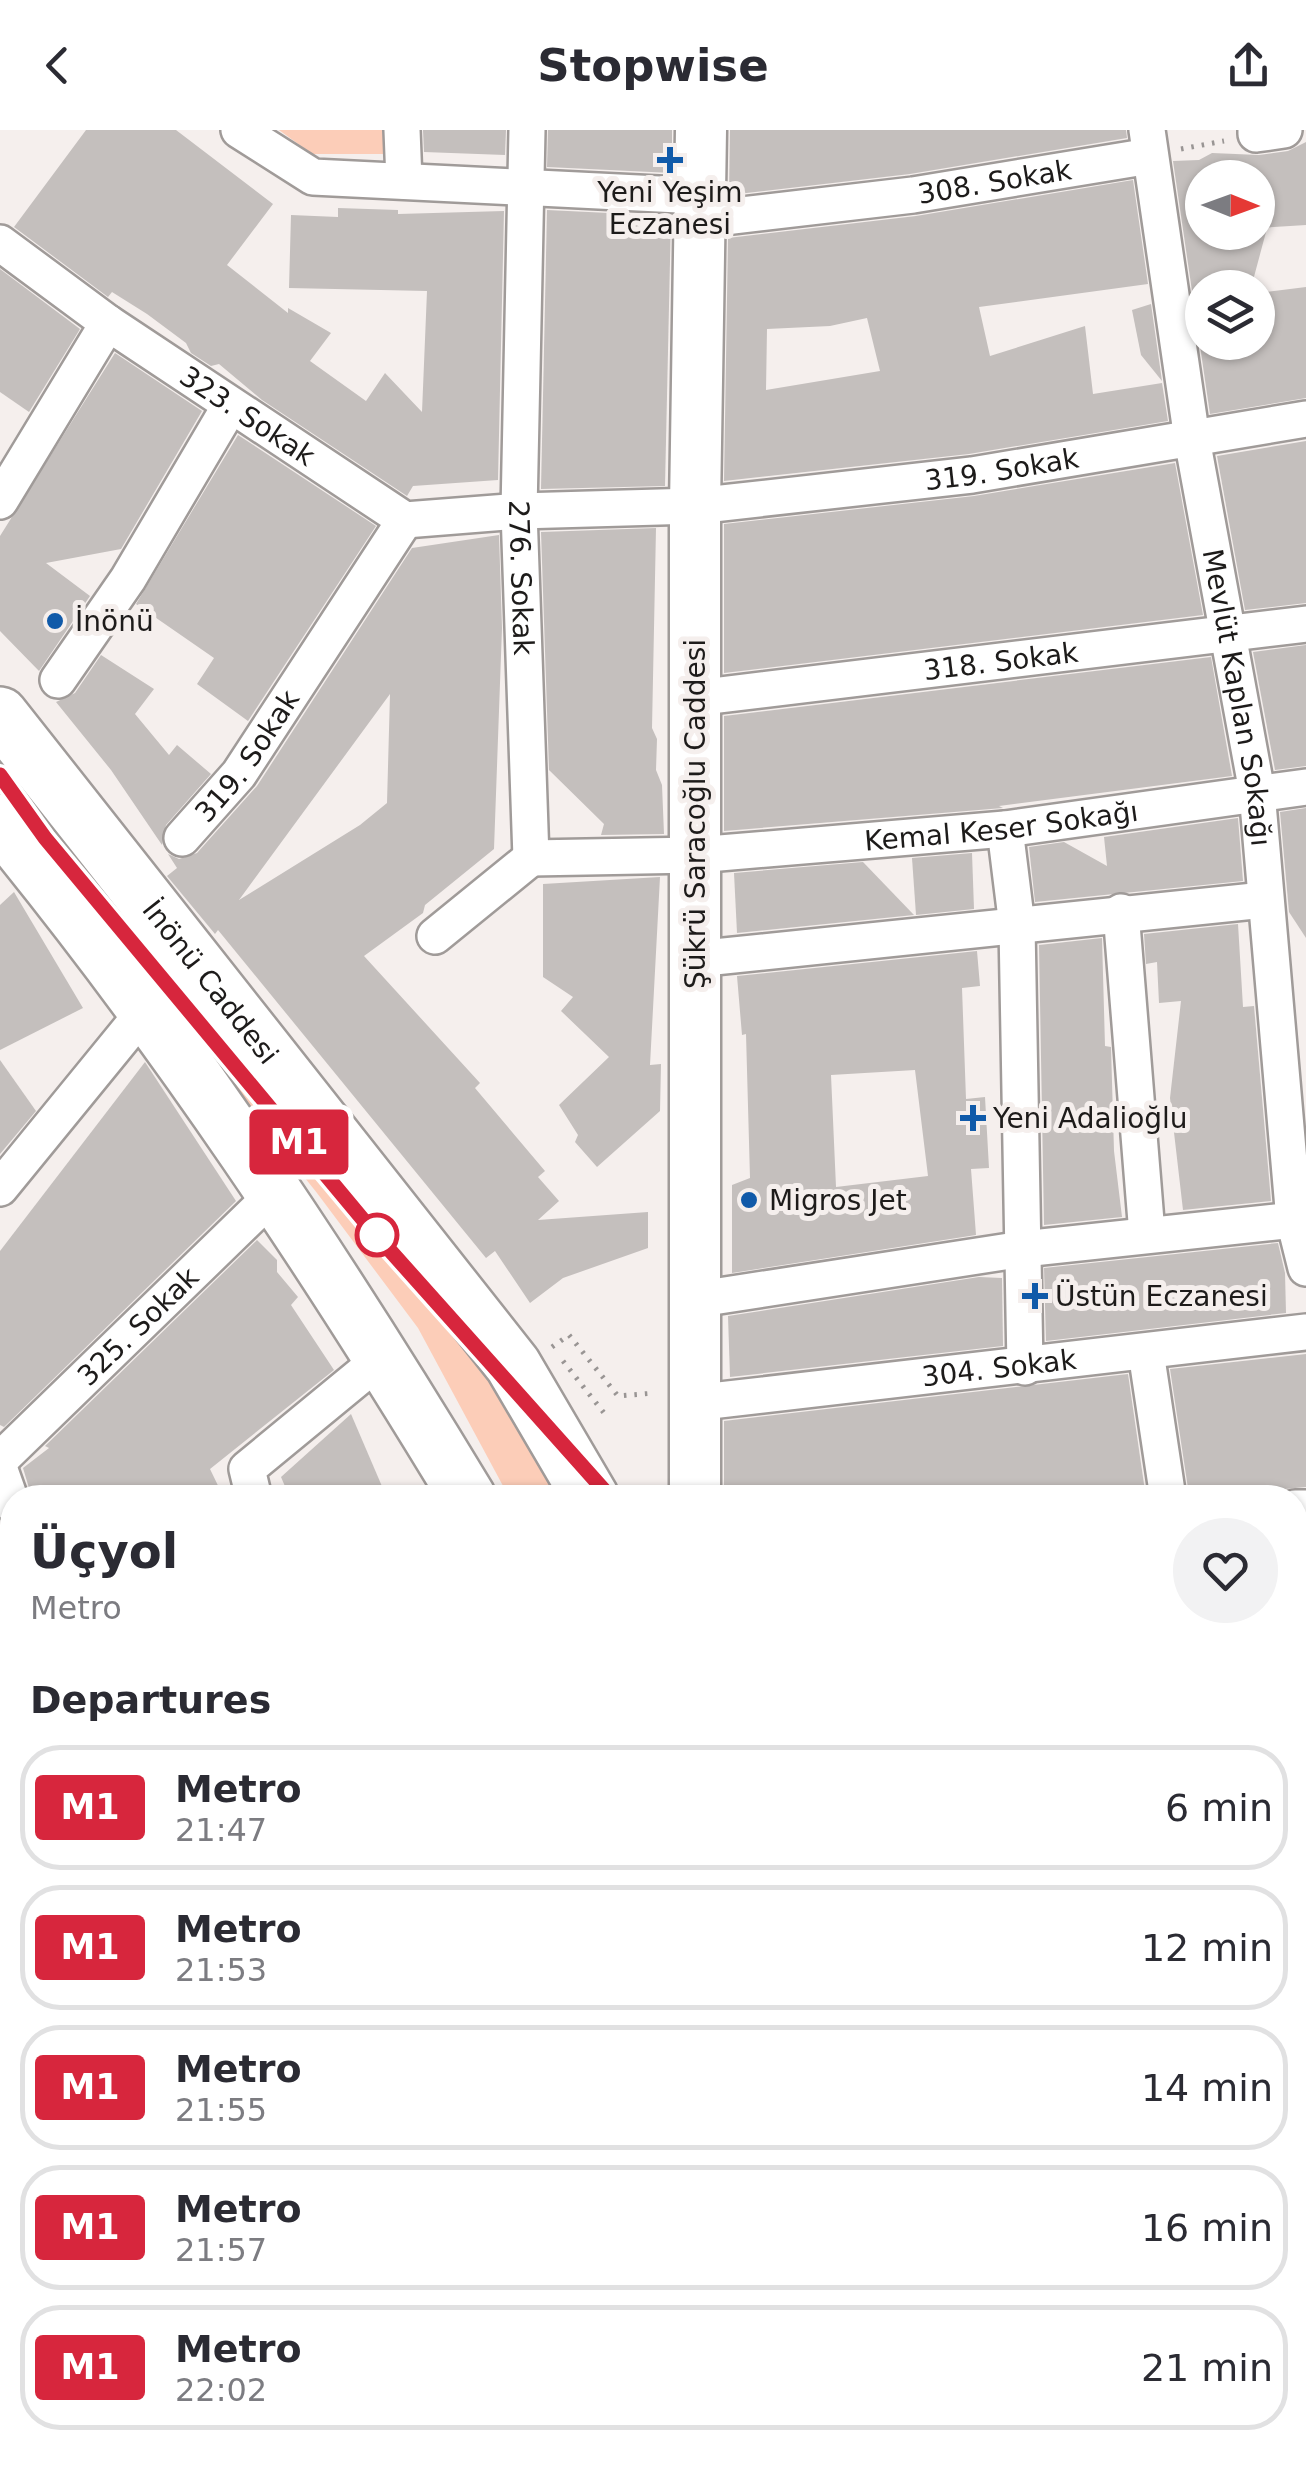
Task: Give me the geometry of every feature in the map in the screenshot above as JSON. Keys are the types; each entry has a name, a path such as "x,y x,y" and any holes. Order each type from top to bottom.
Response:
{"main road":[{"name":"İnönü Caddesi","path":"0,715 513,1365 583,1485"},
{"path":"0,822 147,1008 383,1357 460,1485"}],"street":[{"name":"308. Sokak","path":"239,130 313,177 526,190 699,208 913,195 1148,143"},
{"path":"402,130 404,181"},
{"name":"276. Sokak","path":"527,130 520,511 531,858"},
{"name":"Şükrü Saracoğlu Caddesi","path":"695,1485 695,506 701,130"},
{"name":"Mevlüt Kaplan Sokağı","path":"1148,143 1192,440 1258,792 1264,900 1294,1220 1306,1268"},
{"name":"323. Sokak","path":"0,243 108,323 405,520"},
{"path":"0,501 108,323"},
{"path":"58,680 128,579 230,406"},
{"name":"319. Sokak","path":"520,511 695,506 972,475 1306,419"},
{"path":"405,520 520,511"},
{"name":"319. Sokak","path":"182,838 239,774 405,520"},
{"name":"318. Sokak","path":"695,698 1306,624"},
{"name":"Kemal Keser Sokağı","path":"696,854 1004,829 1306,787"},
{"path":"1004,829 1017,926 1025,1366"},
{"path":"435,936 531,858 696,854"},
{"path":"694,959 1264,900"},
{"path":"1121,912 1147,1234"},
{"path":"2,1182 147,1008"},
{"name":"325. Sokak","path":"0,1460 275,1193"},
{"path":"693,1300 1023,1249 1294,1220"},
{"name":"304. Sokak","path":"694,1396 1025,1366 1306,1332"},
{"path":"1146,1352 1166,1485"},
{"path":"251,1485 247,1470 383,1357"}],"path":[{"path":"1148,143 1266,131"},
{"path":"552,1347 569,1335 618,1396 694,1396"},
{"path":"558,1355 608,1418"}],"shaded area":[{"path":"279,130 389,130 390,154 312,154"},
{"path":"163,963 504,1394 559,1485 503,1485 418,1328 317,1193 145,978"}],"building":[{"path":"86,130 176,130 273,204 227,265 288,313 288,308 331,333 310,361 366,401 385,373 422,412 427,291 289,288 291,215 338,217 338,208 398,210 398,214 504,211 498,480 413,486 407,496 262,400 219,364 211,366 191,353 186,343 147,314 112,292 108,297 14,227"},
{"path":"423,130 506,130 505,155 424,152"},
{"path":"548,130 672,130 672,173 547,167"},
{"path":"730,130 1126,130 1127,138 910,174 729,195"},
{"path":"1306,142 1306,225 1275,227 1275,160 1199,160 1212,153 1259,155 1288,151"},
{"path":"1173,161 1185,161 1185,243"},
{"path":"1133,180 1148,284 979,307 990,356 1085,326 1093,394 1162,383 1168,421 969,454 724,481 728,238 916,216","holes":["867,318 880,371 766,390 767,329 830,326"]},
{"path":"547,210 671,216 665,486 541,489"},
{"path":"1186,250 1261,250 1256,270 1189,270"},
{"path":"0,269 80,329 29,412 0,392"},
{"path":"1306,287 1306,398 1210,414 1202,360 1275,360 1275,291"},
{"path":"1151,304 1162,381 1141,355 1132,310"},
{"path":"115,353 202,411 121,549 46,563 90,596 39,671 0,631 0,536"},
{"path":"238,435 376,526 248,721 197,684 214,658 136,604"},
{"path":"1306,441 1306,603 1245,610 1217,456"},
{"path":"1175,463 1203,615 724,673 724,524 974,496"},
{"path":"656,528 652,728 657,739 656,770 662,785 664,834 601,835 604,824 549,770 541,532"},
{"path":"499,535 502,628 494,849 425,905 423,913 364,956 480,1083 475,1088 545,1171 538,1177 559,1201 538,1220 648,1212 648,1248 563,1278 530,1303 495,1251 486,1258 218,930 215,934 167,876 177,868 168,854 179,859 197,853 257,786 412,548","holes":["390,694 387,803 360,825 239,900"]},
{"path":"1306,645 1306,766 1275,770 1253,652"},
{"path":"101,655 154,689 135,714 169,755 177,745 211,774 166,825 162,845 111,770 56,702 75,693"},
{"path":"1211,657 1232,776 999,806 1003,808 724,831 724,716"},
{"path":"1306,808 1306,938 1289,912 1280,812"},
{"path":"1238,818 1243,881 1035,902 1029,847 1064,842 1107,866 1104,837"},
{"path":"972,853 974,909 916,915 912,858"},
{"path":"863,862 914,915 737,933 734,873"},
{"path":"660,877 650,1065 661,1064 660,1111 597,1167 575,1142 578,1135 559,1105 609,1057 561,1011 573,997 543,977 543,884"},
{"path":"14,892 83,1008 0,1050 0,905"},
{"path":"1238,924 1243,1007 1254,1006 1271,1201 1183,1210 1170,1098 1181,1001 1159,1003 1157,962 1146,964 1144,934"},
{"path":"1102,938 1105,1046 1111,1047 1114,1151 1122,1217 1044,1225 1039,945"},
{"path":"977,951 980,986 962,988 966,1099 985,1097 989,1168 971,1169 976,1235 732,1273 732,1185 750,1178 746,1034 742,1035 737,976","holes":["915,1070 928,1176 836,1187 831,1075"]},
{"path":"0,1060 36,1111 0,1154"},
{"path":"145,1062 236,1201 4,1427 0,1425 0,1251"},
{"path":"257,1240 277,1260 277,1272 298,1297 291,1305 334,1370 210,1469 218,1485 28,1485 23,1468 49,1448 45,1446"},
{"path":"1278,1243 1285,1273 1286,1313 1046,1341 1044,1268"},
{"path":"979,1277 1002,1278 1003,1346 730,1377 728,1316"},
{"path":"1306,1354 1306,1485 1187,1485 1170,1369"},
{"path":"1128,1374 1144,1485 724,1485 724,1421"},
{"path":"351,1414 381,1485 284,1485 281,1477"}],"metro line":[{"name":"M1","path":"0,775 45,838 370,1228 599,1485"}],"place":[{"name":"Yeni Yeşim Eczanesi","path":"670,160"},
{"name":"İnönü","path":"55,621"},
{"name":"Yeni Adalioğlu","path":"973,1118"},
{"name":"Migros Jet","path":"749,1200"},
{"name":"Üstün Eczanesi","path":"1035,1296"}]}
